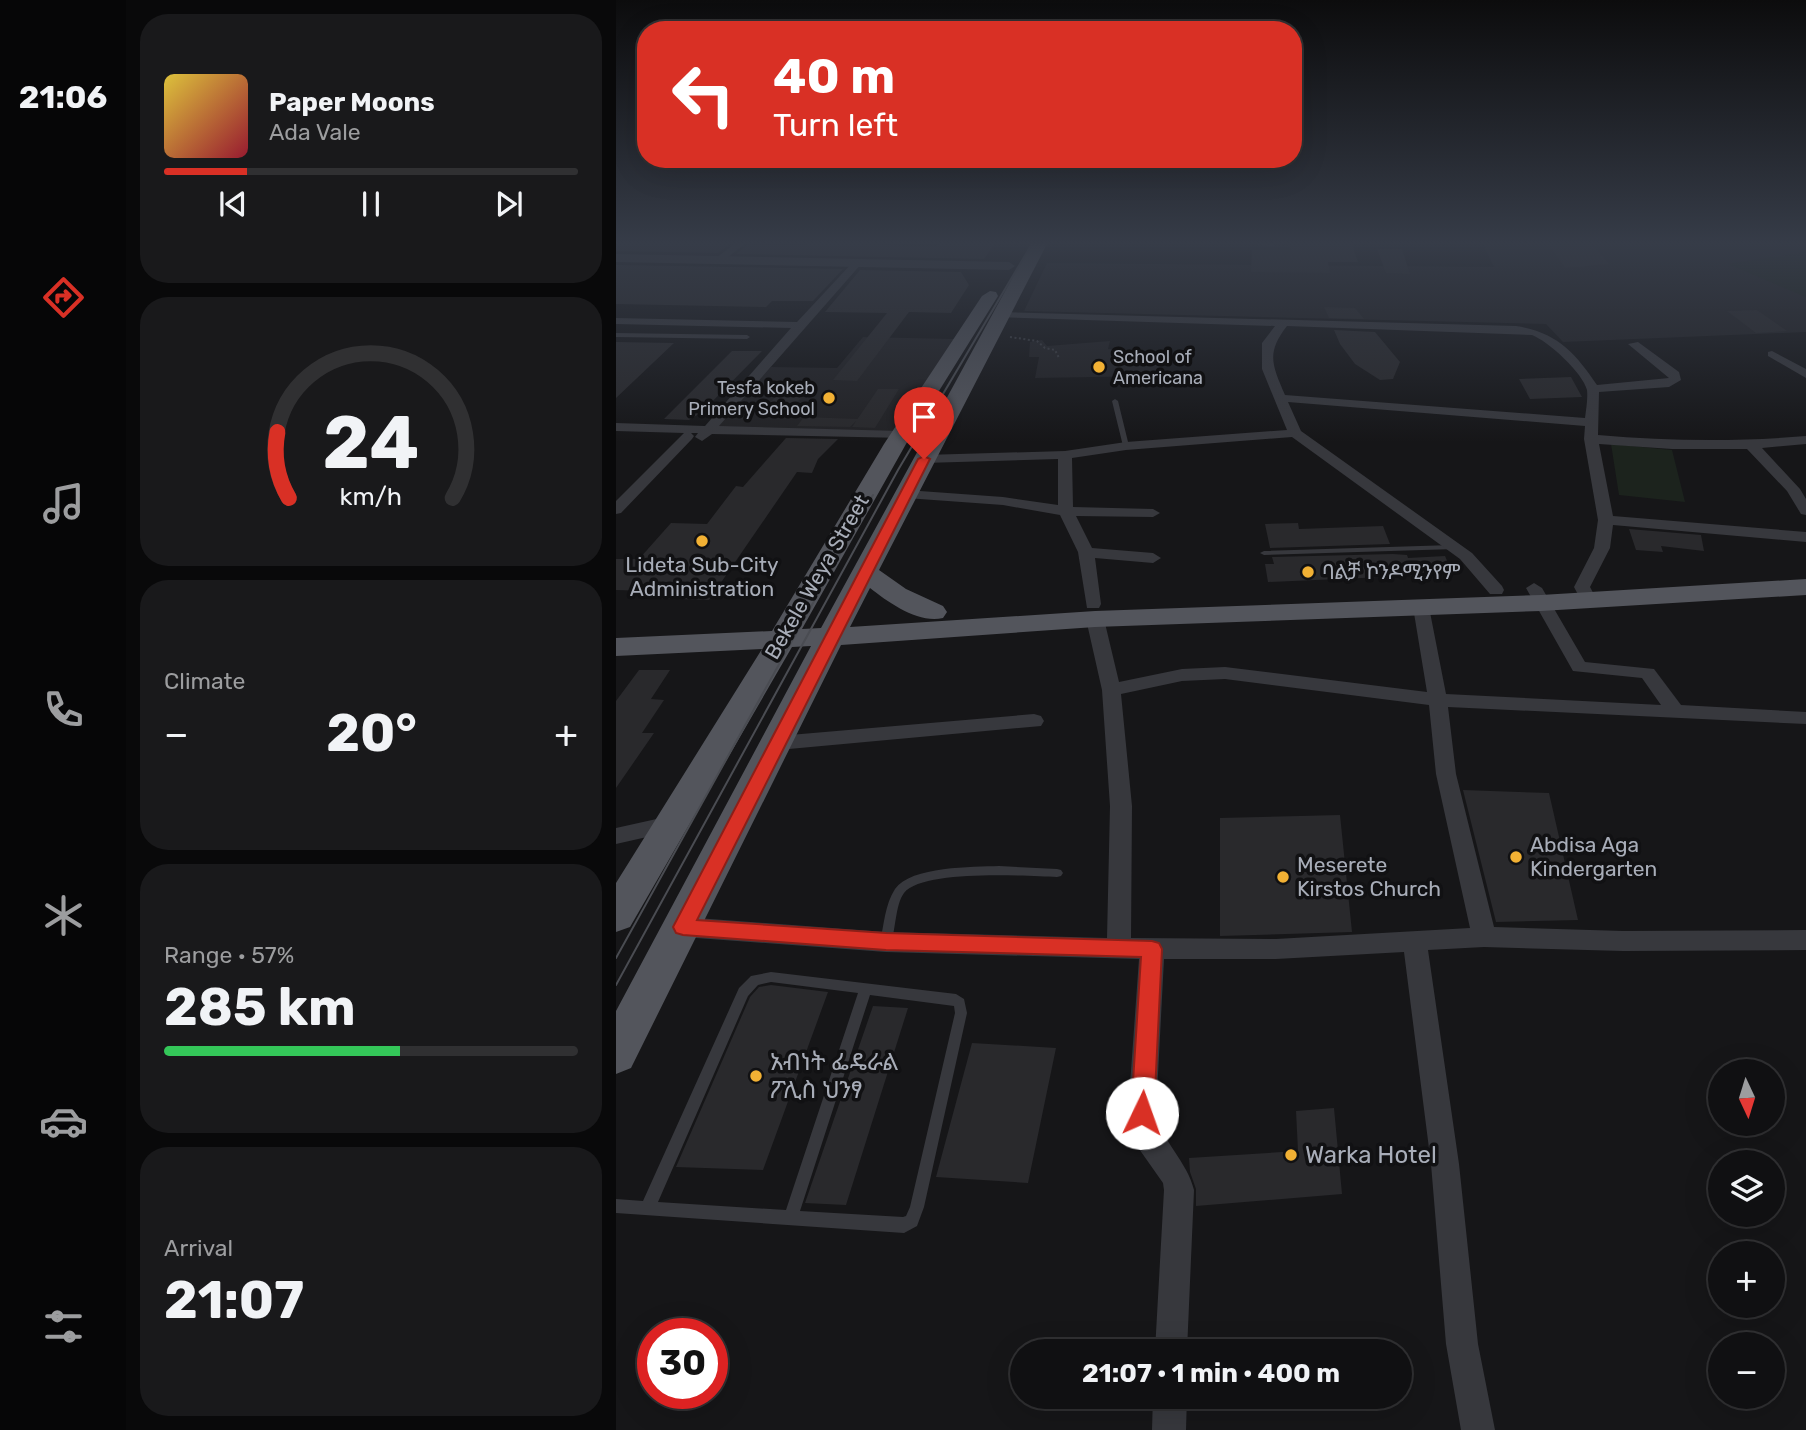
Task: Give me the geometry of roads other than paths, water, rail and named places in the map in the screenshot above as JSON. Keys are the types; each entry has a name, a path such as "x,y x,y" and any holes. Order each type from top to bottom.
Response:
{"main road":[{"name":"Bekele Weya Street","path":"616,916 750,694 898,440 981,309"},
{"name":"Bekele Weya Street","path":"616,1054 924,459 1008,309"},
{"path":"1004,318 1009,309"},
{"path":"865,572 896,596 933,612"},
{"path":"1586,593 1806,574"},
{"path":"616,647 837,627 933,612 1421,607 1537,595 1806,587"},
{"path":"837,627 906,633 1094,612 1496,590 1537,595"},
{"path":"616,627 786,630"},
{"path":"806,688 854,654 906,633"}],"street":[{"path":"616,510 699,434 815,309"},
{"path":"1004,318 1284,322 1535,332 1547,337 1580,369 1593,388 1592,431 1606,520 1602,548 1586,593"},
{"path":"616,321 800,325"},
{"path":"1284,322 1268,343 1268,369 1295,433 1466,556 1496,590"},
{"path":"1593,388 1669,383 1675,380 1675,375 1634,344"},
{"path":"1772,354 1806,374"},
{"path":"1281,398 1592,431 1672,445 1806,440"},
{"path":"616,427 699,434"},
{"path":"924,459 1065,455 1126,446 1295,433"},
{"path":"616,434 898,440"},
{"path":"1751,444 1793,489 1806,511"},
{"path":"1065,455 1066,511 1086,552 1094,612 1111,690 1121,806 1119,947"},
{"path":"906,494 1003,502 1066,511 1153,513"},
{"path":"1606,520 1806,537"},
{"path":"1086,552 1153,558"},
{"path":"1537,595 1579,667 1648,673 1675,710"},
{"path":"1421,607 1438,700 1446,774 1484,937"},
{"path":"1111,690 1182,675 1225,673 1438,700 1806,718"},
{"path":"778,743 1034,721"},
{"path":"616,836 670,824"},
{"path":"683,927 886,942 1152,949 1276,949 1484,937 1623,941 1806,940"},
{"path":"1415,941 1445,1164 1462,1344 1478,1430"},
{"path":"1152,949 1142,1113 1147,1136 1176,1177 1179,1190 1172,1339"},
{"path":"1169,1430 1170,1409"}],"lane":[{"path":"653,335 668,323"},
{"path":"616,335 747,337"},
{"path":"1115,401 1126,446"},
{"path":"1264,553 1452,547"},
{"path":"886,942 900,890 916,879 957,873 1012,870 1057,873"},
{"path":"616,1206 647,1209 904,1224 912,1221 961,1007 956,1000 771,977 755,980 743,992 647,1209"},
{"path":"791,1217 865,990"}],"tram line":[{"path":"616,985 898,470 993,309"},
{"path":"616,958 873,495"}],"place":[{"name":"School of Americana","path":"1099,367"},
{"name":"Tesfa kokeb Primery School","path":"829,398"},
{"name":"Lideta Sub-City Administration","path":"702,541"},
{"name":"ባልቻ ኮንዶሚንየም","path":"1308,572"},
{"name":"Abdisa Aga Kindergarten","path":"1516,857"},
{"name":"Meserete Kirstos Church","path":"1283,877"},
{"name":"አብነት ፌዴራል ፖሊስ ህንፃ","path":"756,1076"},
{"name":"Warka Hotel","path":"1291,1155"}]}
